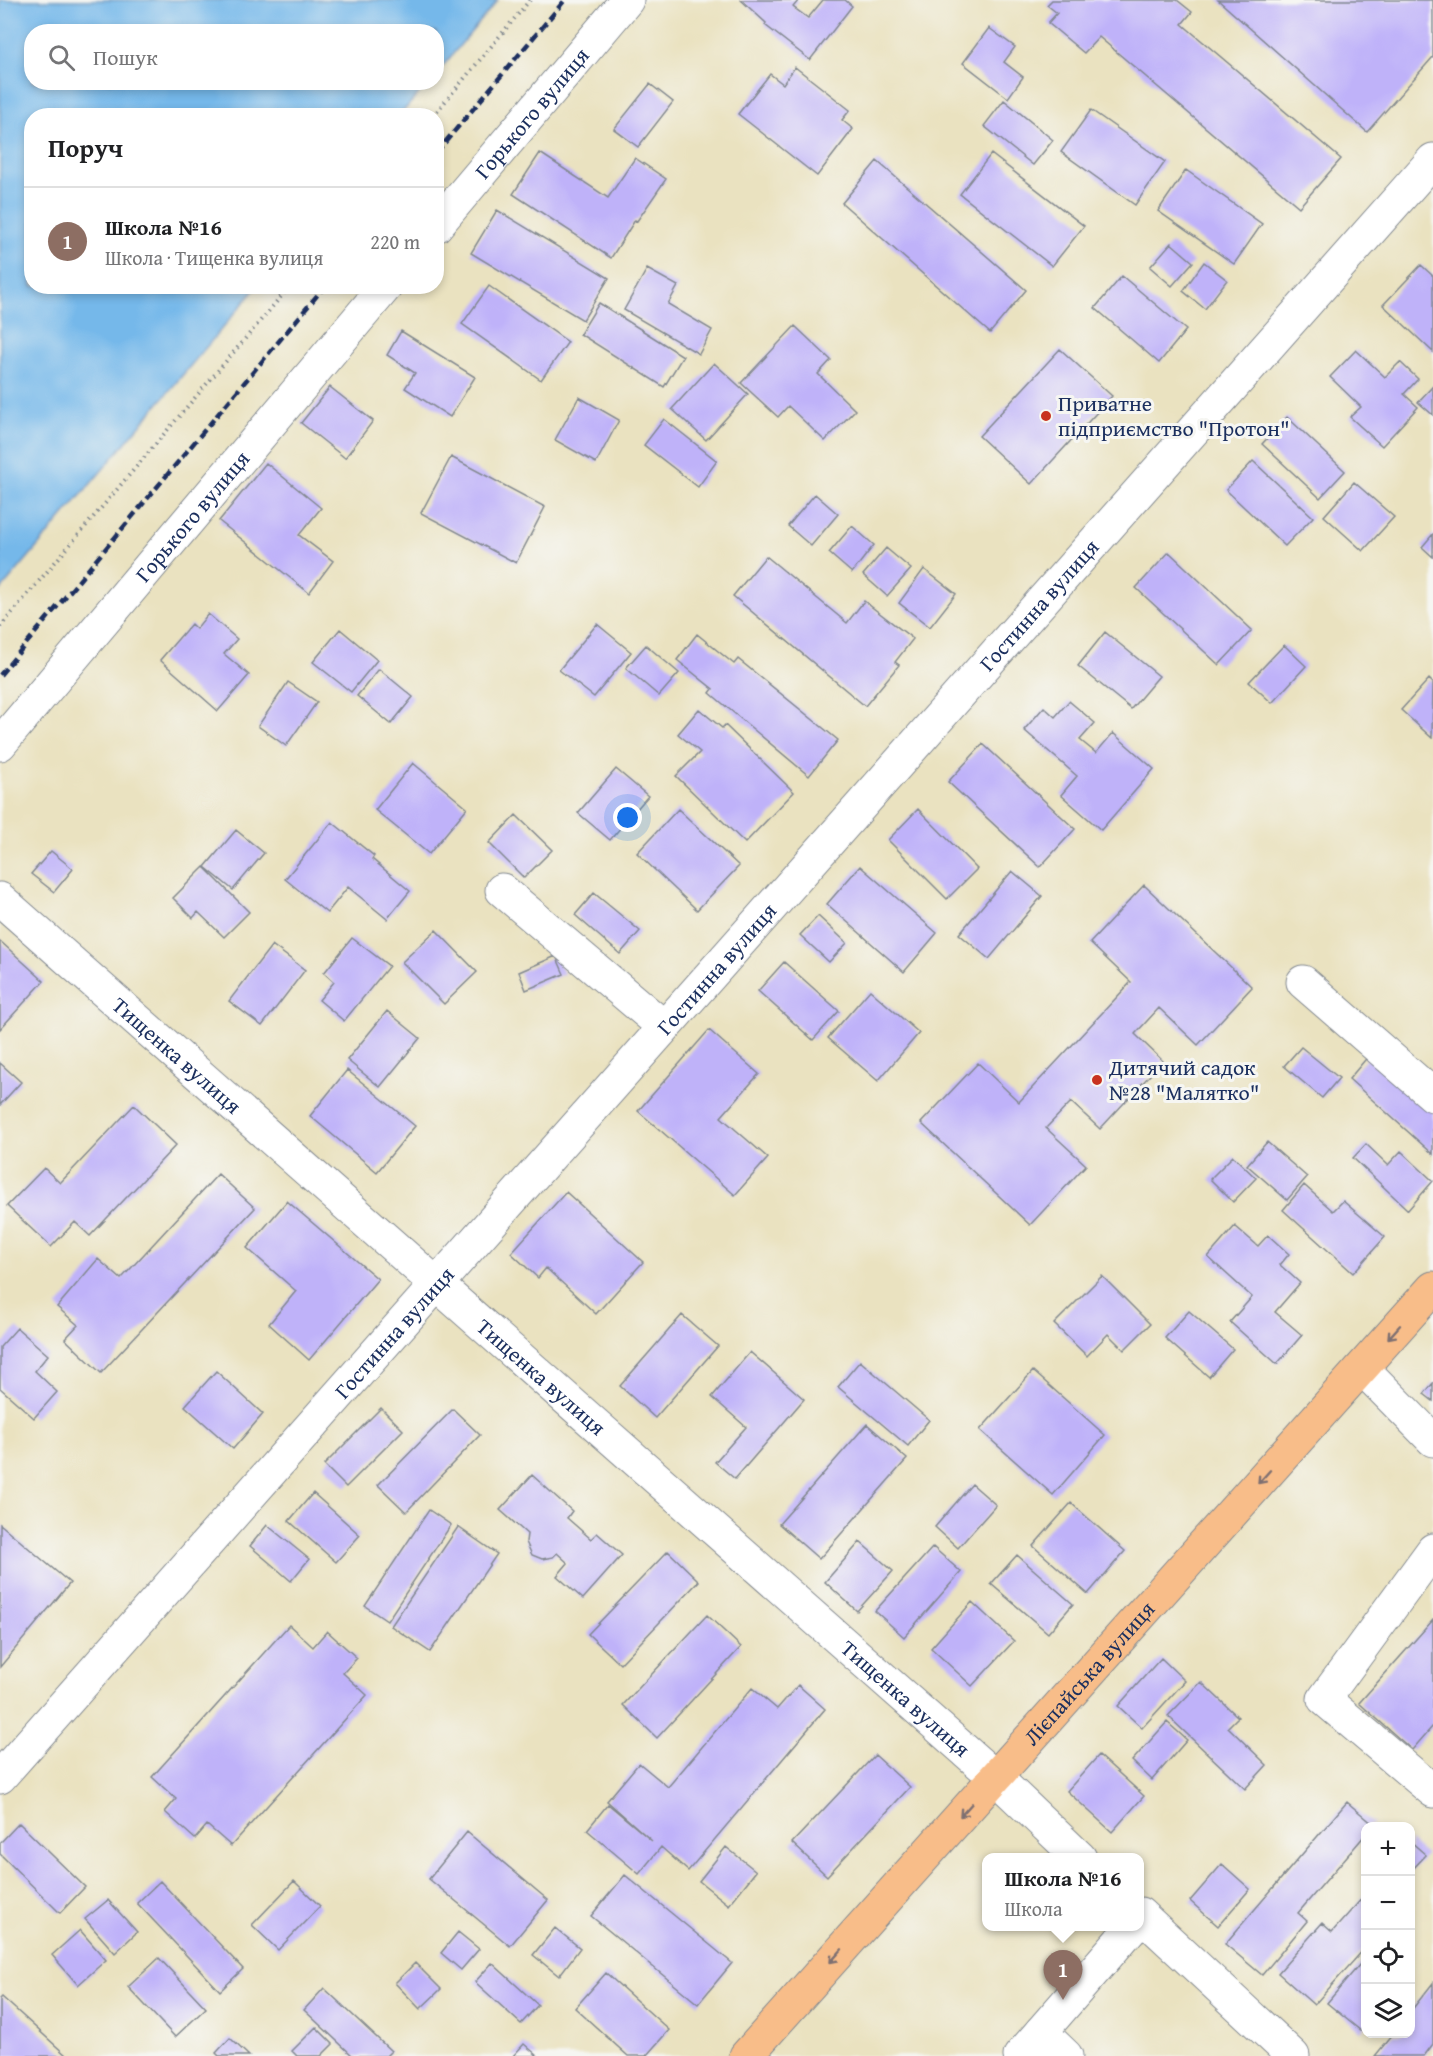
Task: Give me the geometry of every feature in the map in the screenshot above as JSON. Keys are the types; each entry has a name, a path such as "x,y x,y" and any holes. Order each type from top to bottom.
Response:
{"main road":[{"name":"Лієпайська вулиця","path":"746,2056 1433,1288"}],"street":[{"name":"Горького вулиця","path":"444,217 627,0"},
{"name":"Гостинна вулиця","path":"0,1777 1433,160"},
{"name":"Горького вулиця","path":"0,744 379,294"},
{"path":"502,890 664,1027"},
{"name":"Тищенка вулиця","path":"0,899 995,1778 1076,1853"},
{"path":"1303,982 1433,1095"},
{"path":"1362,1368 1433,1440"},
{"path":"1433,1551 1324,1699 1433,1791"},
{"path":"1144,1924 1293,2056"},
{"path":"1066,2056 1030,2044 1128,1931"}],"path":[{"path":"440,108 530,0"},
{"path":"0,627 283,294"}],"water":[{"path":"0,0 498,0 444,65 444,24 24,24 24,90 422,90 406,108 24,108 24,294 251,294 0,591"}],"building":[{"path":"741,0 799,0 793,7 808,18 823,0 845,0 852,6 810,60 765,25 766,23"},
{"path":"1052,0 1177,0 1192,12 1182,24 1341,159 1299,207 1099,37 1084,53 1048,23 1057,13 1047,5"},
{"path":"1218,0 1433,0 1433,57 1367,132"},
{"path":"989,28 1015,47 1004,62 1023,77 1008,98 963,63"},
{"path":"795,67 850,110 842,120 853,129 817,176 738,114 770,74 783,84"},
{"path":"650,84 673,102 638,147 614,129"},
{"path":"1004,100 1053,140 1033,165 984,126"},
{"path":"1091,110 1165,162 1135,205 1061,152"},
{"path":"540,153 608,198 635,158 666,179 637,221 635,220 611,258 513,194"},
{"path":"991,154 1084,226 1052,266 960,194"},
{"path":"877,161 1026,290 990,333 842,203"},
{"path":"1186,170 1262,224 1234,264 1158,211"},
{"path":"497,210 609,278 583,320 471,253"},
{"path":"1171,243 1193,262 1172,286 1150,267"},
{"path":"1204,262 1227,280 1205,309 1183,291"},
{"path":"1421,265 1433,276 1433,352 1383,305"},
{"path":"647,269 678,286 668,304 712,330 699,354 624,310"},
{"path":"1122,276 1186,330 1159,363 1095,308"},
{"path":"489,286 568,342 541,380 462,324"},
{"path":"599,303 683,356 664,387 580,334"},
{"path":"795,326 831,360 818,374 855,410 825,441 788,406 778,417 741,383"},
{"path":"401,331 475,377 450,417 405,388 415,373 387,355"},
{"name":"Приватне підприємство \"Протон\"","path":"1060,349 1112,396 1031,484 979,436"},
{"path":"1356,350 1385,377 1400,362 1418,379 1404,394 1418,407 1382,446 1350,417 1361,407 1330,377"},
{"path":"714,363 748,394 706,440 672,409"},
{"path":"1433,386 1433,415 1418,402"},
{"path":"330,387 373,421 345,458 301,423"},
{"path":"579,397 619,420 596,463 555,440"},
{"path":"1287,417 1345,471 1320,498 1262,444"},
{"path":"664,419 717,461 698,487 644,445"},
{"path":"451,457 545,507 516,563 421,513"},
{"path":"1253,461 1313,517 1285,546 1226,490"},
{"path":"266,463 321,508 299,535 333,561 309,593 219,521"},
{"path":"1354,482 1394,517 1363,551 1324,516"},
{"path":"815,494 838,514 811,546 788,526"},
{"path":"852,526 874,545 852,573 829,553"},
{"path":"1433,534 1433,557 1422,547"},
{"path":"886,548 911,569 887,596 863,575"},
{"path":"1169,552 1252,630 1219,665 1136,588"},
{"path":"766,556 847,623 864,601 913,639 895,662 899,665 865,706 733,596"},
{"path":"924,569 956,594 930,627 899,603"},
{"path":"208,614 237,639 224,654 249,675 218,711 160,660 191,624 196,629"},
{"path":"597,624 631,652 594,697 559,670"},
{"path":"340,629 377,660 351,692 313,662"},
{"path":"1105,632 1159,676 1131,709 1078,666"},
{"path":"697,634 734,664 738,659 838,740 809,776 710,693 713,689 677,660"},
{"path":"646,645 679,673 659,696 626,668"},
{"path":"1284,645 1306,666 1272,703 1249,682"},
{"path":"379,669 413,697 391,724 357,696"},
{"path":"1429,679 1433,683 1432,738 1401,710"},
{"path":"288,682 317,702 286,746 258,726"},
{"path":"1069,701 1095,723 1080,740 1096,753 1113,733 1154,769 1101,830 1061,795 1077,776 1024,730 1044,707 1055,717"},
{"path":"699,709 722,728 725,725 794,792 745,843 676,776 700,752 678,734"},
{"path":"983,744 1075,829 1040,867 948,782"},
{"path":"413,763 467,808 429,854 375,810"},
{"path":"616,769 648,796 610,840 578,813"},
{"path":"678,809 739,866 697,910 637,853"},
{"path":"918,809 977,869 947,899 888,840"},
{"path":"516,815 552,850 524,878 489,843"},
{"path":"332,822 374,856 372,859 410,891 387,919 348,887 327,913 285,879"},
{"path":"236,830 264,853 233,890 205,867"},
{"path":"51,851 73,869 54,892 31,874"},
{"path":"860,866 937,933 904,972 827,904"},
{"path":"204,867 249,912 224,937 198,912 193,918 173,898"},
{"path":"1012,871 1042,896 989,959 959,934"},
{"path":"1144,885 1252,987 1198,1045 1159,1008 1135,1034 1163,1061 1100,1129 1071,1102 1046,1128 1086,1165 1030,1225 921,1123 978,1063 1019,1102 1131,982 1090,943"},
{"path":"594,893 640,931 620,954 575,915"},
{"path":"818,916 847,943 829,962 800,935"},
{"path":"436,930 477,972 444,1004 402,962"},
{"path":"352,938 389,966 344,1021 319,1000 334,982 324,973"},
{"path":"0,941 44,981 0,1029"},
{"path":"272,945 305,970 262,1026 229,1001"},
{"path":"556,956 564,974 526,990 519,972"},
{"path":"784,962 839,1011 813,1040 758,991"},
{"path":"870,990 919,1033 878,1081 828,1038"},
{"path":"387,1011 420,1038 380,1087 347,1060"},
{"path":"709,1030 759,1074 721,1117 768,1158 735,1195 638,1111"},
{"path":"1301,1047 1339,1078 1322,1098 1284,1066"},
{"path":"1370,1054 1433,1110 1433,1154 1349,1079"},
{"path":"0,1063 21,1082 0,1105"},
{"path":"347,1070 415,1126 377,1172 310,1116"},
{"path":"134,1105 176,1145 90,1236 75,1222 51,1247 7,1206 44,1168 60,1183"},
{"path":"1267,1142 1307,1177 1287,1200 1247,1165"},
{"path":"1366,1144 1388,1165 1401,1151 1433,1181 1408,1210 1353,1158"},
{"path":"1233,1156 1256,1178 1233,1202 1210,1179"},
{"path":"218,1174 255,1208 101,1373 65,1339 78,1325 57,1307 98,1259 121,1279"},
{"path":"1304,1185 1333,1211 1343,1201 1385,1237 1353,1273 1283,1210"},
{"path":"566,1192 643,1262 596,1314 546,1268 538,1278 511,1253"},
{"path":"287,1201 378,1279 309,1360 269,1324 296,1291 247,1248"},
{"path":"1235,1226 1258,1246 1268,1235 1289,1254 1280,1265 1300,1283 1275,1312 1302,1335 1277,1364 1230,1322 1252,1297 1208,1257"},
{"path":"1102,1276 1150,1324 1124,1350 1108,1334 1087,1356 1054,1324"},
{"path":"1189,1311 1233,1349 1209,1377 1165,1338"},
{"path":"682,1315 718,1346 655,1418 620,1386"},
{"path":"17,1328 48,1355 35,1371 57,1392 34,1418 0,1388 0,1347"},
{"path":"750,1352 804,1399 735,1479 715,1462 746,1427 712,1397"},
{"path":"860,1361 929,1420 908,1446 838,1387"},
{"path":"216,1371 263,1414 233,1449 185,1406"},
{"path":"1033,1371 1105,1435 1053,1495 980,1430"},
{"path":"1433,1383 1433,1401 1424,1394"},
{"path":"381,1408 403,1430 346,1487 324,1465"},
{"path":"453,1409 480,1435 406,1512 378,1485"},
{"path":"867,1424 907,1459 819,1559 779,1524"},
{"path":"532,1475 572,1511 567,1518 591,1539 597,1533 622,1555 583,1599 557,1576 568,1563 557,1553 553,1557 542,1559 532,1555 526,1542 527,1534 500,1510"},
{"path":"972,1484 996,1505 958,1548 935,1527"},
{"path":"313,1493 360,1535 336,1562 289,1521"},
{"path":"1071,1503 1125,1551 1088,1594 1033,1546"},
{"path":"429,1510 451,1525 387,1621 365,1606"},
{"path":"0,1524 70,1583 0,1667"},
{"path":"267,1525 309,1559 291,1581 250,1546"},
{"path":"458,1527 497,1554 430,1652 391,1626"},
{"path":"860,1542 893,1571 857,1611 825,1582"},
{"path":"933,1547 961,1572 904,1637 875,1611"},
{"path":"668,1551 699,1581 620,1664 588,1634"},
{"path":"1017,1555 1073,1604 1048,1633 991,1584"},
{"path":"972,1602 1014,1641 972,1686 931,1648"},
{"path":"707,1615 741,1647 657,1738 623,1705"},
{"path":"1433,1620 1433,1726 1412,1750 1359,1703"},
{"path":"289,1625 313,1647 327,1631 357,1658 343,1673 367,1695 231,1846 207,1825 195,1839 165,1812 176,1799 152,1777"},
{"path":"1161,1658 1185,1681 1142,1728 1118,1706"},
{"path":"1201,1682 1238,1717 1228,1727 1267,1765 1245,1789 1168,1716"},
{"path":"798,1685 825,1709 688,1871 661,1847 639,1874 587,1830 608,1804 652,1841 607,1801 639,1763 668,1787 752,1688 777,1709"},
{"path":"1167,1722 1187,1740 1152,1780 1132,1761"},
{"path":"875,1755 910,1787 827,1876 792,1843"},
{"path":"1099,1755 1144,1796 1112,1832 1067,1791"},
{"path":"1347,1802 1370,1822 1361,1822 1361,1840 1298,1913 1307,1921 1262,1975 1225,1944"},
{"path":"19,1823 85,1887 60,1913 0,1854 0,1843"},
{"path":"467,1832 548,1900 510,1946 429,1879"},
{"path":"1415,1845 1426,1855 1415,1867"},
{"path":"726,1847 756,1871 729,1905 699,1881"},
{"path":"1222,1864 1250,1889 1218,1926 1190,1901"},
{"path":"625,1875 732,1963 698,2004 591,1916"},
{"path":"160,1881 243,1969 220,1991 137,1903"},
{"path":"294,1881 320,1906 278,1950 252,1925"},
{"path":"108,1900 137,1932 115,1953 85,1919"},
{"path":"1361,1900 1361,1953 1314,2005 1278,1973 1322,1923 1332,1932"},
{"path":"555,1928 580,1948 559,1976 533,1955"},
{"path":"80,1930 106,1960 78,1985 52,1955"},
{"path":"458,1932 479,1949 461,1970 441,1953"},
{"path":"159,1958 206,2008 175,2037 128,1987"},
{"path":"415,1963 441,1989 420,2009 395,1983"},
{"path":"492,1963 538,2005 521,2024 475,1982"},
{"path":"1361,1963 1361,2031 1327,2003"},
{"path":"606,1973 669,2030 646,2056 628,2056 575,2008"},
{"path":"1433,1983 1433,2044 1424,2056 1375,2056 1390,2038 1415,2038 1415,2006"},
{"path":"324,1988 391,2051 386,2056 353,2056 304,2010"},
{"path":"2,1997 67,2056 0,2056 0,1999"},
{"path":"316,2027 333,2044 321,2056 297,2056 292,2051"},
{"path":"230,2038 249,2056 219,2056 216,2053"},
{"path":"524,2044 538,2056 513,2056"}],"railway":[{"path":"444,144 565,0"},
{"path":"0,675 318,294"}],"place":[{"name":"Приватне підприємство \"Протон\"","path":"1046,416"},
{"name":"Дитячий садок №28 \"Малятко\"","path":"1097,1080"},
{"name":"Школа №16","path":"1063,2000"}]}
